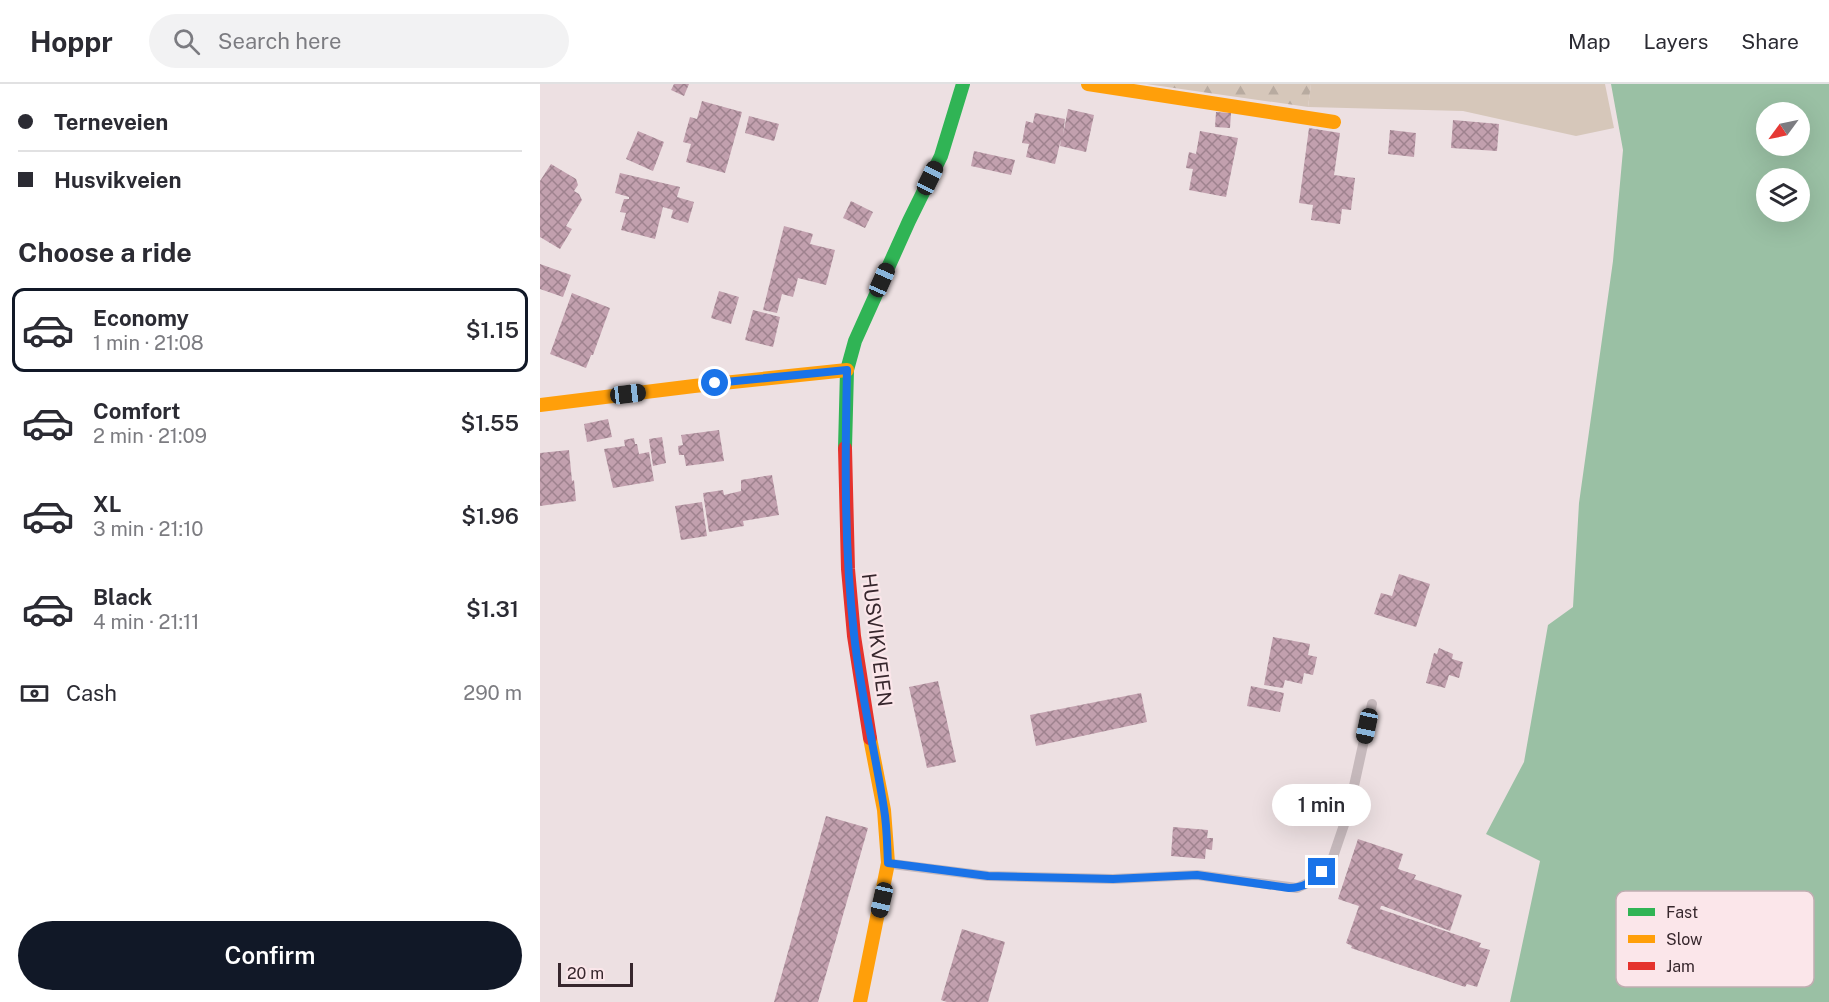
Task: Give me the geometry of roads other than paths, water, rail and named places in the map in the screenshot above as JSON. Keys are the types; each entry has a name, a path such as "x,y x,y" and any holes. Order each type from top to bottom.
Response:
{"main road":[{"name":"HUSVIKVEIEN","path":"860,1002 888,863 884,810 872,752 854,636 848,569 845,451 847,370 855,341 909,220 941,156 963,84"},
{"path":"1088,84 1334,122"},
{"path":"540,405 847,370"}],"lane":[{"path":"888,863 988,876 1113,879 1197,875 1297,888 1314,880 1331,863 1348,813 1372,704"}]}
